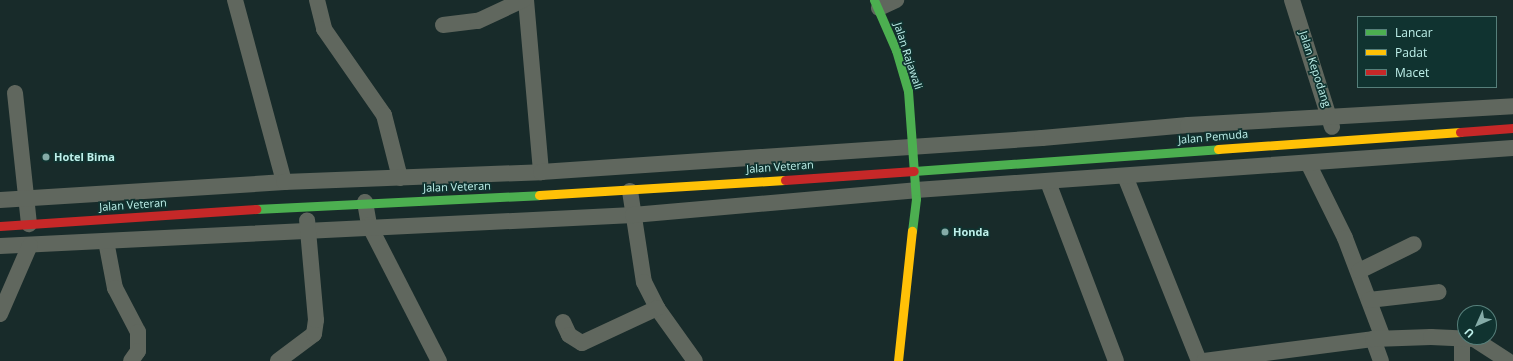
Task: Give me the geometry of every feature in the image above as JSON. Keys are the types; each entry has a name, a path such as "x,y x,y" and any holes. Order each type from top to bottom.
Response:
{"main road":[{"name":"Jalan Rajawali","path":"876,4 908,91 914,146 916,190 898,361"},
{"name":"Jalan Pemuda","path":"915,168 1333,138 1513,128"},
{"name":"Jalan Veteran","path":"0,226 305,205 462,199 630,190 915,168"}],"street":[{"path":"235,0 284,182"},
{"path":"317,0 324,29 384,115 400,178"},
{"path":"443,25 478,21 525,0 541,172"},
{"path":"876,4 896,0"},
{"name":"Jalan Kepodang","path":"1292,0 1331,118 1333,138"},
{"path":"15,93 29,224"},
{"path":"0,200 284,182 541,172 1513,106"},
{"path":"0,246 481,220 632,215 916,190 1309,165 1513,148"},
{"path":"1309,165 1359,270 1370,300 1381,361"},
{"path":"1125,176 1199,361"},
{"path":"1048,182 1116,361"},
{"path":"630,190 632,215 644,282 657,308 695,361"},
{"path":"365,202 369,226 439,361"},
{"path":"278,361 314,334 316,320 305,205"},
{"path":"106,240 115,288 138,332 139,346 131,361"},
{"path":"0,314 30,244"},
{"path":"1359,270 1414,244"},
{"path":"1370,300 1439,292"},
{"path":"563,322 569,334 582,343 657,308"},
{"path":"1204,361 1378,339 1457,338"},
{"path":"1462,345 1462,361"},
{"path":"1481,345 1492,349 1508,361"}],"traffic: fast":[{"path":"874,0 896,50 908,91 916,199 912,231"},
{"path":"914,171 1218,149"},
{"path":"256,209 539,195"}],"traffic: slow":[{"path":"1218,149 1460,132"},
{"path":"539,195 785,180"},
{"path":"898,361 912,231"}],"traffic: jam":[{"path":"1460,132 1513,128"},
{"path":"785,180 914,171"},
{"path":"0,226 256,209"}],"place":[{"name":"Hotel Bima","path":"46,157"},
{"name":"Honda","path":"945,232"}]}
